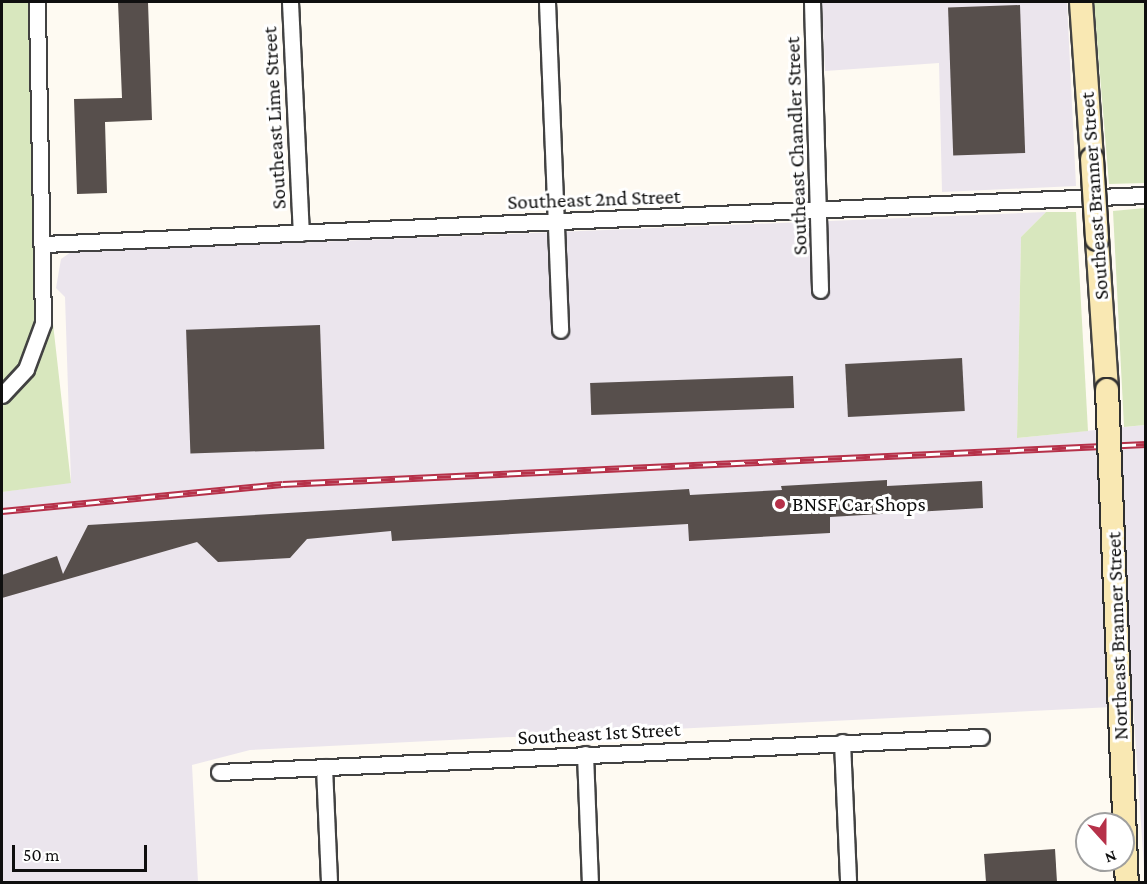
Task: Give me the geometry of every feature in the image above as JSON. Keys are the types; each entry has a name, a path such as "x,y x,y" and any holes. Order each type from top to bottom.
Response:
{"main road":[{"name":"Southeast Branner Street","path":"1081,2 1107,390"},
{"name":"Northeast Branner Street","path":"1107,390 1127,882"}],"street":[{"path":"2,395 36,350 44,323 38,2"},
{"name":"Southeast Lime Street","path":"290,2 301,232"},
{"path":"547,2 560,330"},
{"name":"Southeast Chandler Street","path":"812,2 821,209 820,290"},
{"name":"Southeast 2nd Street","path":"44,244 1146,195"},
{"name":"Southeast 1st Street","path":"219,772 981,737"},
{"path":"842,742 849,882"},
{"path":"585,754 590,882"},
{"path":"324,767 328,882"}],"shaded area":[{"path":"822,2 1067,2 1076,186 942,192 939,63 825,71"},
{"path":"1046,212 1021,237 1017,438 1145,425 1145,882 1133,706 250,750 192,765 198,882 2,882 2,492 71,482 65,297 56,288 61,259 71,252"}],"green space":[{"path":"2,2 34,2 44,244 71,483 2,492"},
{"path":"1094,2 1145,2 1145,183 1109,184"},
{"path":"1145,208 1145,425 1124,427 1113,211"},
{"path":"1046,212 1076,212 1088,431 1017,438 1021,237"}],"building":[{"path":"118,2 148,2 152,120 105,122 107,193 77,194 74,99 122,98"},
{"path":"1020,5 1025,153 953,155 948,8"},
{"path":"320,325 324,449 190,454 186,330"},
{"path":"962,358 965,411 848,417 845,364"},
{"path":"793,376 794,408 591,415 590,383"},
{"path":"887,480 887,486 982,481 983,508 830,517 830,533 689,541 688,524 392,541 391,531 307,539 290,558 218,562 197,542 2,598 2,575 57,556 63,574 88,525 689,489 690,495 782,490 781,486"},
{"path":"1055,849 1057,882 986,882 984,854"}],"railway":[{"path":"2,511 283,484 1146,444"}],"place":[{"name":"BNSF Car Shops","path":"780,504"}]}
